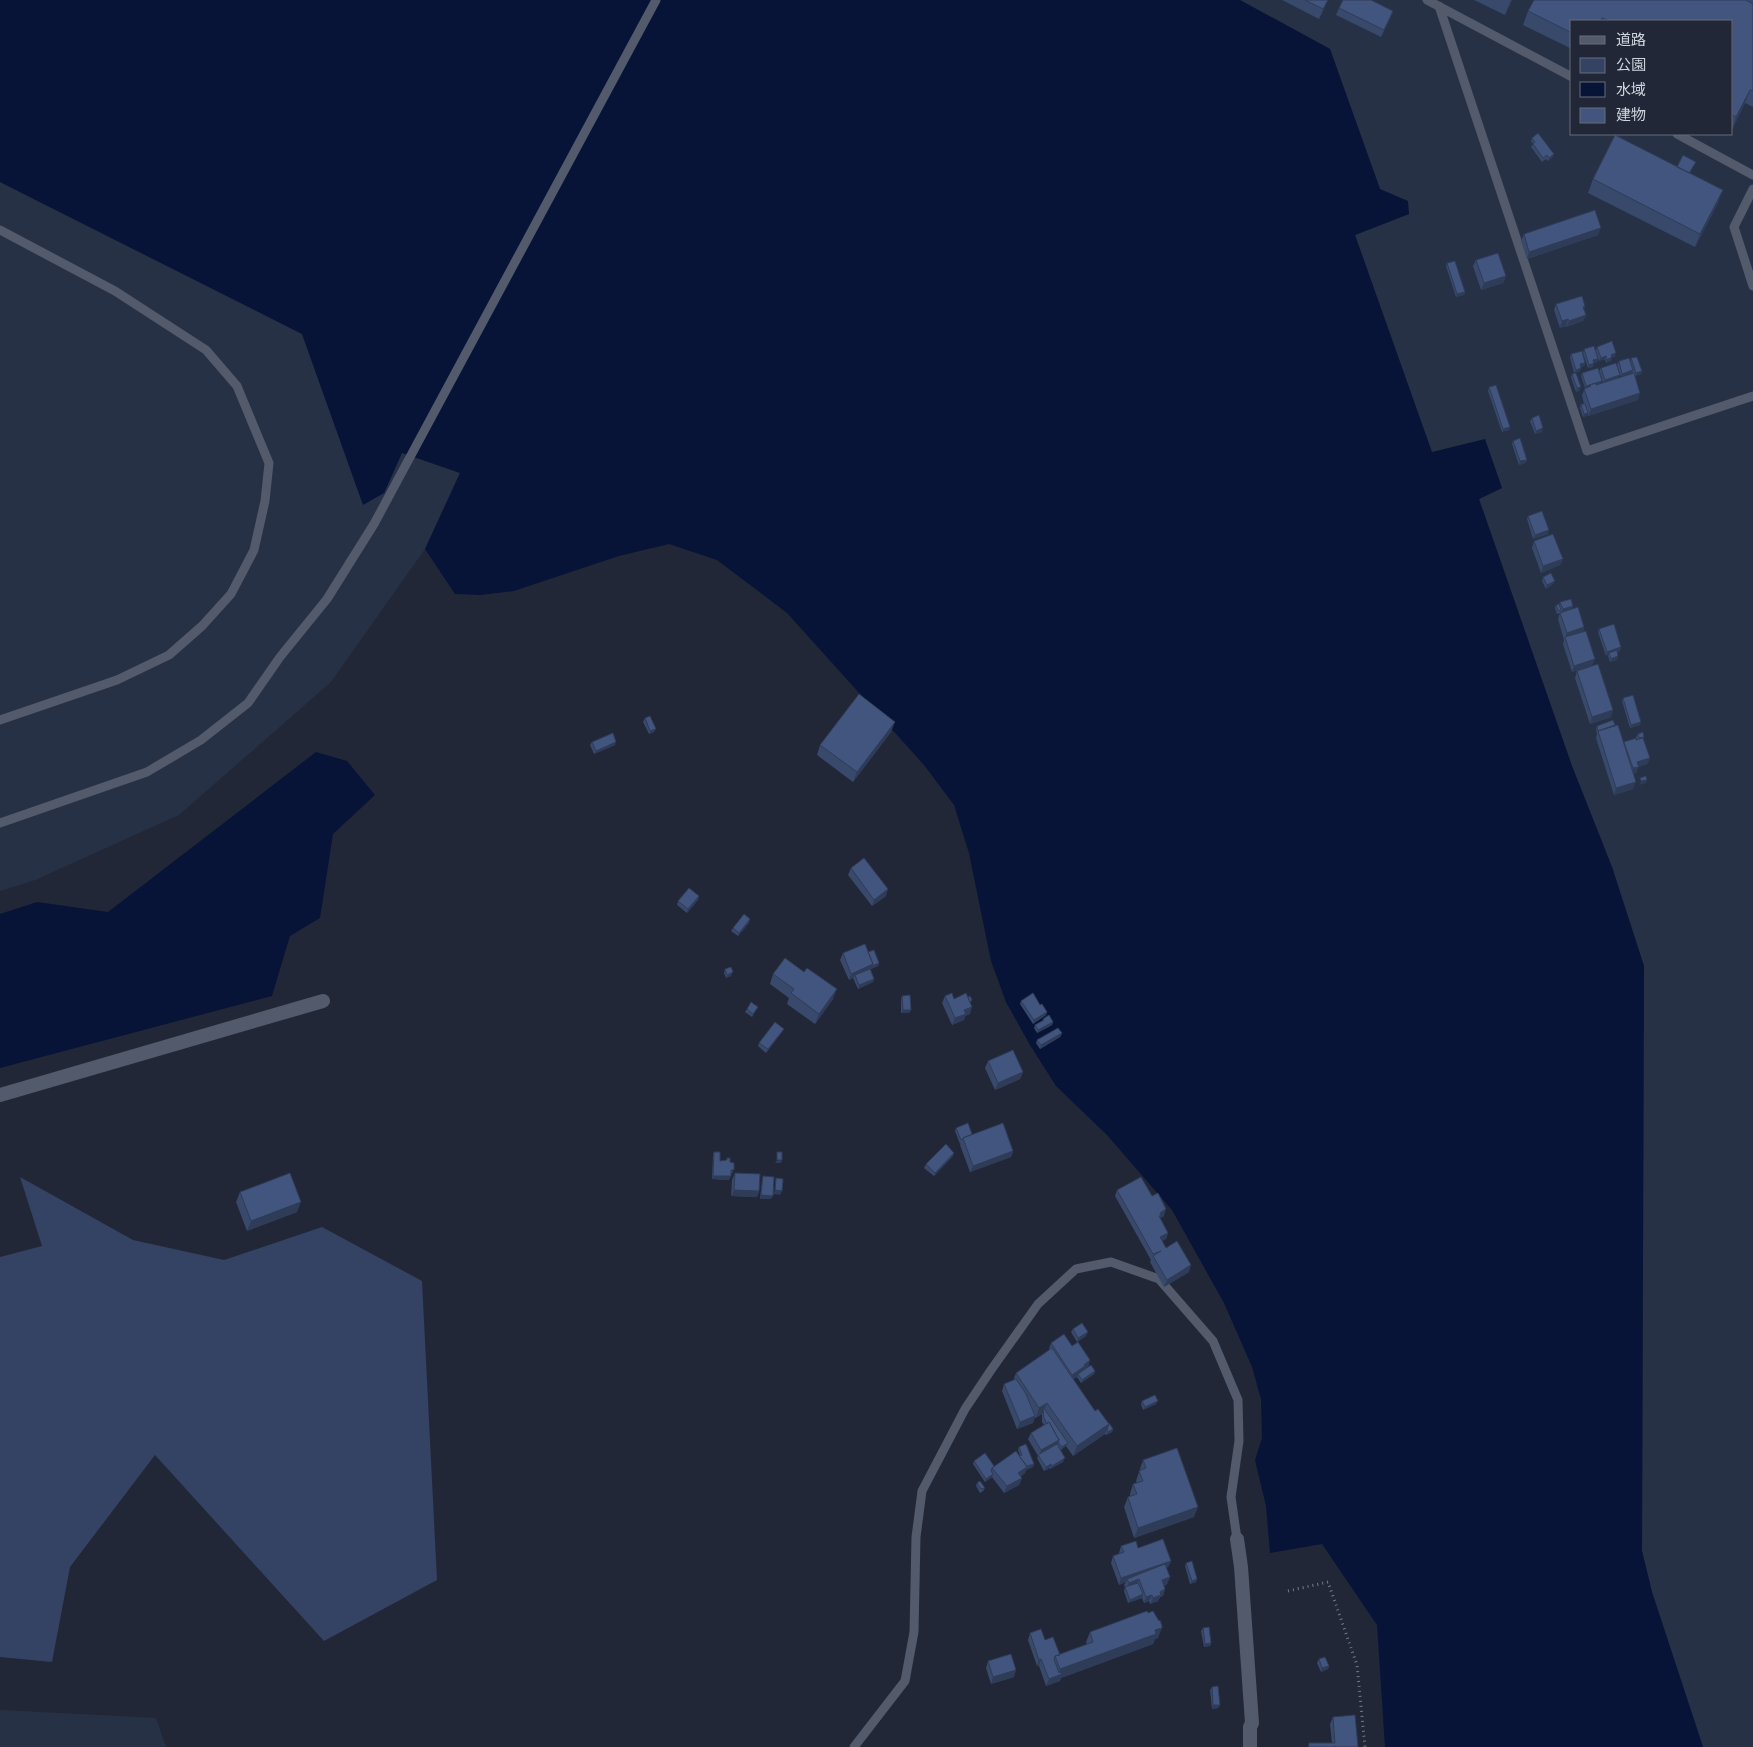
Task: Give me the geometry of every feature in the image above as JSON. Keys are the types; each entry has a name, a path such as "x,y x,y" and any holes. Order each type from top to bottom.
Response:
{"street":[{"path":"0,1095 323,1001"},
{"path":"1237,1539 1241,1567 1252,1722 1250,1727 1250,1747"}],"lane":[{"path":"0,823 147,772 201,740 248,703 280,656 327,598 374,524 656,0"},
{"path":"1427,0 1570,76"},
{"path":"1439,6 1588,450 1753,396"},
{"path":"1679,135 1753,174"},
{"path":"1753,189 1734,227 1753,286"},
{"path":"0,230 115,292 206,350 237,386 269,463 265,501 254,550 231,594 202,626 169,655 117,680 0,720"},
{"path":"854,1747 905,1681 914,1632 916,1538 922,1491 964,1409 991,1370 1038,1304 1076,1269 1111,1262 1159,1279 1213,1341 1238,1400 1239,1441 1231,1497 1237,1539"}],"path":[{"path":"1288,1591 1328,1582 1357,1665 1365,1747"}],"shaded area":[{"path":"1240,0 1753,0 1753,1747 1703,1747 1652,1592 1642,1551 1644,966 1612,867 1572,766 1479,499 1502,488 1485,440 1432,453 1355,235 1409,214 1380,189 1330,49"},
{"path":"0,182 302,334 363,504 384,493 402,452 460,473 425,549 331,682 179,815 35,880 0,891"},
{"path":"0,1710 156,1718 166,1747 0,1747"}],"green space":[{"path":"20,1177 133,1240 224,1260 322,1227 422,1281 437,1580 324,1641 155,1455 70,1567 52,1662 0,1657 0,1257 42,1246"}],"water":[{"path":"0,0 1240,0 1330,49 1380,189 1408,201 1409,214 1355,235 1432,452 1485,439 1502,488 1479,499 1572,766 1612,867 1644,966 1642,1551 1652,1592 1703,1747 1385,1747 1377,1625 1322,1544 1270,1553 1266,1506 1255,1460 1262,1438 1261,1399 1252,1367 1224,1303 1172,1210 1107,1135 1056,1086 1006,1002 991,961 969,853 954,805 924,765 787,613 717,560 669,544 619,556 514,591 480,595 455,594 425,549 460,473 402,453 384,493 363,505 302,334 0,182"},
{"path":"316,752 347,761 375,795 333,834 320,918 290,936 272,996 0,1068 0,914 37,902 108,912"}],"building":[{"path":"1305,0 1328,0 1323,9"},
{"path":"1343,0 1371,0 1393,11 1384,30 1339,8"},
{"path":"1534,0 1746,0 1753,4 1753,91 1750,90 1736,117 1733,116 1733,20 1607,20 1602,18 1601,20 1570,20 1570,32 1528,11"},
{"path":"1538,133 1554,154 1549,158 1547,155 1543,158 1533,144 1535,142 1532,138"},
{"path":"1615,135 1723,190 1700,234 1593,179"},
{"path":"1683,155 1696,162 1689,173 1677,167"},
{"path":"1595,210 1601,228 1529,252 1524,234"},
{"path":"1498,253 1506,276 1484,283 1476,260"},
{"path":"1455,261 1465,292 1457,294 1447,263"},
{"path":"1582,296 1586,315 1569,321 1568,319 1562,321 1556,304"},
{"path":"1612,341 1616,353 1607,360 1606,356 1601,358 1597,347"},
{"path":"1594,346 1598,359 1593,360 1594,363 1589,365 1584,349"},
{"path":"1582,351 1585,363 1580,364 1581,368 1576,370 1571,354"},
{"path":"1637,357 1642,371 1636,373 1631,358"},
{"path":"1629,358 1633,370 1622,374 1619,361"},
{"path":"1616,363 1620,375 1605,380 1601,368"},
{"path":"1598,368 1602,381 1586,386 1582,373"},
{"path":"1576,373 1581,387 1577,388 1572,374"},
{"path":"1634,373 1640,393 1591,409 1584,389 1596,383 1596,385"},
{"path":"1496,385 1510,427 1503,429 1489,387"},
{"path":"1581,404 1585,404 1588,413 1584,414"},
{"path":"1539,415 1543,428 1536,431 1532,418"},
{"path":"1520,438 1527,460 1520,461 1513,441"},
{"path":"1542,511 1549,530 1535,535 1528,516"},
{"path":"1553,534 1563,559 1543,566 1534,541"},
{"path":"1551,573 1555,581 1547,585 1543,577"},
{"path":"1571,599 1573,606 1563,609 1560,602"},
{"path":"1559,604 1561,610 1558,611 1556,605"},
{"path":"1578,607 1584,627 1567,633 1560,613"},
{"path":"1614,624 1621,647 1607,652 1599,629"},
{"path":"1586,631 1595,659 1574,666 1565,637"},
{"path":"1617,650 1618,656 1611,659 1609,653"},
{"path":"1598,664 1613,710 1592,717 1577,671"},
{"path":"859,694 895,722 857,772 820,745"},
{"path":"1633,695 1641,722 1631,725 1623,698"},
{"path":"650,716 656,729 650,731 645,718"},
{"path":"1613,720 1615,725 1598,731 1597,726"},
{"path":"1618,725 1636,782 1616,788 1598,731"},
{"path":"1643,732 1644,737 1639,738 1638,734"},
{"path":"613,733 616,742 596,751 592,742"},
{"path":"1636,738 1636,740 1643,738 1650,758 1637,762 1639,767 1633,768 1624,742"},
{"path":"1646,776 1647,780 1641,781 1640,778"},
{"path":"864,858 888,889 874,900 851,868"},
{"path":"689,888 699,896 688,909 678,901"},
{"path":"744,914 750,919 739,933 733,928"},
{"path":"865,944 873,964 851,974 843,953"},
{"path":"874,950 879,963 872,966 873,964 868,952"},
{"path":"785,958 804,972 807,968 837,989 819,1014 791,993 794,989 773,974"},
{"path":"731,967 733,972 727,975 725,969"},
{"path":"870,969 874,979 859,985 855,975"},
{"path":"952,993 954,999 966,993 972,1007 964,1010 966,1014 955,1018 945,996"},
{"path":"1033,993 1047,1012 1034,1020 1021,1001"},
{"path":"910,995 911,1010 903,1010 902,996"},
{"path":"751,1002 758,1007 753,1014 747,1009"},
{"path":"1049,1015 1053,1022 1038,1030 1035,1025"},
{"path":"775,1022 784,1029 768,1049 759,1043"},
{"path":"1058,1028 1062,1033 1041,1045 1037,1040"},
{"path":"1013,1050 1023,1072 998,1083 988,1061"},
{"path":"968,1123 972,1134 961,1140 956,1128"},
{"path":"1003,1123 1013,1151 973,1166 963,1138"},
{"path":"946,1144 954,1153 935,1173 926,1164"},
{"path":"714,1152 720,1152 720,1161 730,1158 730,1162 734,1163 734,1170 731,1170 731,1176 713,1176"},
{"path":"777,1152 782,1152 782,1160 777,1160"},
{"path":"290,1173 301,1202 251,1221 240,1192"},
{"path":"735,1173 760,1174 759,1191 734,1190"},
{"path":"763,1176 774,1177 773,1196 761,1195"},
{"path":"1141,1177 1152,1196 1158,1193 1166,1209 1159,1216 1168,1233 1160,1237 1166,1248 1177,1241 1191,1265 1167,1280 1153,1256 1161,1251 1153,1254 1117,1190"},
{"path":"776,1178 783,1179 782,1191 775,1190"},
{"path":"1082,1323 1088,1332 1078,1338 1073,1329"},
{"path":"1064,1334 1072,1346 1078,1342 1090,1360 1072,1375 1051,1343"},
{"path":"1052,1348 1095,1411 1098,1409 1109,1424 1077,1446 1047,1403 1039,1408 1016,1373"},
{"path":"1091,1365 1095,1371 1082,1380 1078,1374"},
{"path":"1016,1379 1026,1394 1035,1416 1020,1422 1004,1384"},
{"path":"1155,1395 1158,1401 1145,1407 1142,1401"},
{"path":"1043,1407 1068,1443 1062,1447 1049,1422 1047,1424 1044,1418"},
{"path":"1049,1422 1059,1440 1041,1450 1031,1433"},
{"path":"1109,1423 1113,1429 1108,1432 1107,1431"},
{"path":"1026,1444 1034,1464 1027,1466 1019,1456 1022,1455 1019,1447"},
{"path":"1057,1444 1065,1458 1052,1466 1051,1464 1046,1467 1038,1455"},
{"path":"1177,1448 1198,1507 1138,1528 1128,1497 1137,1494 1133,1484 1143,1481 1139,1471 1146,1468 1143,1460"},
{"path":"1016,1451 1027,1467 1018,1473 1022,1478 1007,1486 992,1468"},
{"path":"985,1453 994,1466 991,1471 993,1474 986,1479 974,1461"},
{"path":"980,1481 985,1488 981,1489 977,1483"},
{"path":"1163,1539 1171,1561 1121,1578 1113,1556 1124,1552 1121,1546 1136,1541 1138,1548"},
{"path":"1192,1561 1197,1579 1192,1581 1186,1563"},
{"path":"1165,1564 1170,1577 1162,1580 1165,1589 1160,1592 1161,1595 1153,1598 1152,1595 1146,1597 1139,1579 1129,1583 1127,1579"},
{"path":"1138,1583 1143,1594 1130,1600 1125,1587"},
{"path":"1147,1611 1148,1613 1153,1611 1160,1620 1162,1628 1155,1630 1156,1634 1060,1669 1055,1656 1093,1642 1090,1632"},
{"path":"1209,1627 1211,1643 1205,1644 1203,1628"},
{"path":"1041,1629 1045,1640 1053,1637 1060,1655 1055,1656 1054,1659 1059,1673 1061,1672 1062,1674 1049,1679 1041,1659 1039,1660 1030,1633"},
{"path":"1011,1654 1016,1670 993,1677 988,1661"},
{"path":"1325,1657 1329,1666 1322,1668 1319,1659"},
{"path":"1218,1686 1220,1705 1213,1705 1212,1687"},
{"path":"1355,1715 1358,1747 1309,1747 1309,1743 1335,1743 1333,1717"}]}
